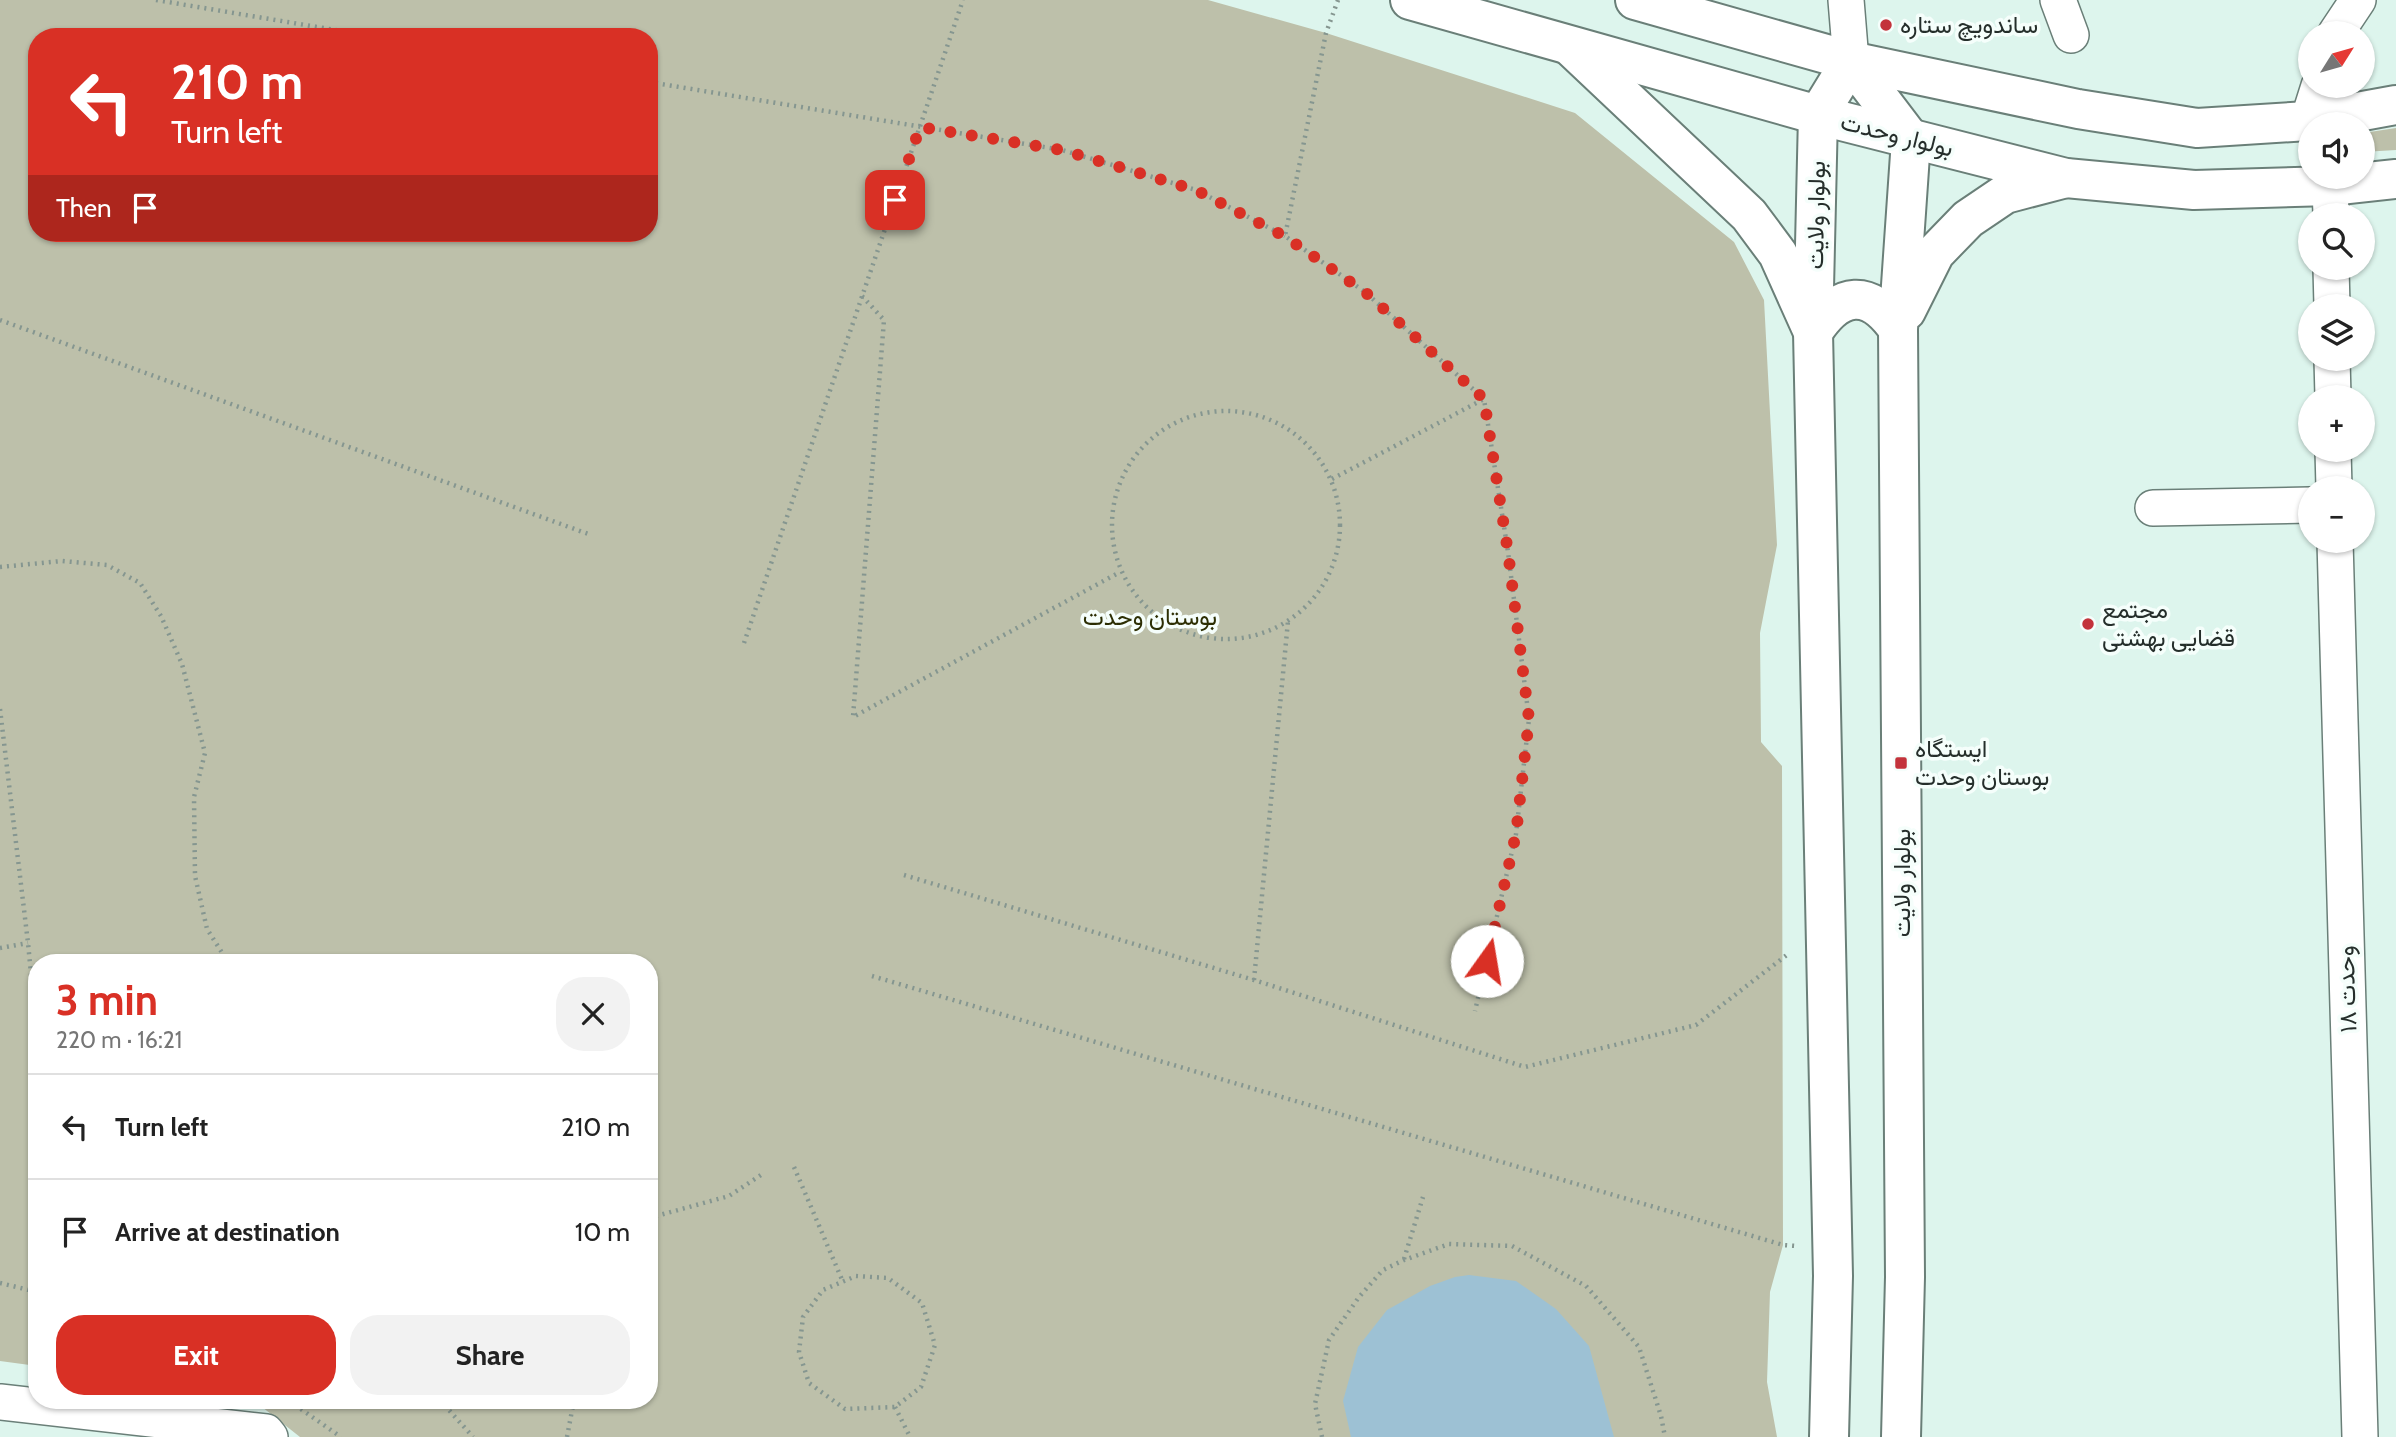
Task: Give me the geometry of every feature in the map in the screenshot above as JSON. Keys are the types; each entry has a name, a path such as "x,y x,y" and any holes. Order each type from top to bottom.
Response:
{"main road":[{"name":"بولوار وحدت","path":"1410,0 1818,115 2066,178 2330,201 2396,179"},
{"path":"1635,0 1851,61 2078,109 2197,128 2314,103 2396,105"},
{"name":"بولوار ولایت","path":"1570,46 1749,215 1778,254 1813,332"},
{"path":"1818,115 1851,61"},
{"path":"1851,61 1911,140"},
{"name":"بولوار ولایت","path":"1818,115 1813,332 1832,1247 1829,1437"},
{"name":"بولوار ولایت","path":"1901,1437 1905,1263 1898,329 1911,140"},
{"name":"بولوار ولایت","path":"1898,329 1935,253 1968,219 2005,194 2066,178"},
{"path":"1813,332 1824,315 1844,301 1858,299 1885,312 1898,329"}],"street":[{"path":"1846,0 1851,61"},
{"path":"2058,0 2071,35"},
{"path":"2344,21 2358,0"},
{"path":"2153,508 2298,505"},
{"name":"وحدت ۱۸","path":"2335,553 2360,1437"},
{"path":"0,1402 28,1408"},
{"path":"35,1409 119,1426 268,1434"}],"path":[{"path":"156,0 323,28"},
{"path":"744,643 962,0"},
{"path":"1284,236 1326,33 1338,0"},
{"path":"658,83 1062,150 1196,190 1284,236 1365,292 1484,399 1508,552 1529,719 1516,834 1475,1012"},
{"path":"862,296 884,320 853,716 1120,572"},
{"path":"0,320 590,535"},
{"path":"1332,479 1484,399"},
{"path":"1223,410 1268,418 1308,444 1332,479 1342,528 1331,573 1307,608 1268,633 1227,641 1189,635 1147,610 1120,572 1110,530 1118,483 1141,446 1180,419 1223,410"},
{"path":"0,567 62,561 107,565 140,583 161,616 182,664 205,753 194,797 195,876 207,929 223,954"},
{"path":"1254,980 1289,620"},
{"path":"0,709 29,954"},
{"path":"904,875 1254,980 1525,1067 1696,1025 1783,957 1826,934"},
{"path":"0,948 28,943"},
{"path":"872,976 1783,1245 1832,1247"},
{"path":"794,1167 843,1282"},
{"path":"658,1215 729,1196 764,1173"},
{"path":"1404,1259 1423,1197"},
{"path":"1322,1437 1315,1404 1329,1340 1359,1297 1383,1270 1404,1259 1449,1244 1512,1246 1586,1286 1639,1347 1665,1437"},
{"path":"856,1276 888,1278 922,1303 935,1345 921,1387 895,1407 845,1409 810,1383 799,1352 803,1317 823,1290 843,1282 856,1276"},
{"path":"0,1283 28,1290"},
{"path":"895,1407 910,1437"},
{"path":"301,1409 341,1437"},
{"path":"448,1409 473,1437"},
{"path":"567,1437 572,1409"}],"green space":[{"name":"بوستان وحدت","path":"0,0 1208,0 1326,33 1575,113 1734,242 1764,300 1777,545 1760,633 1761,742 1782,766 1783,1245 1770,1292 1767,1382 1777,1437 300,1437 265,1409 658,1409 658,954 28,954 28,1365 0,1361"},
{"path":"2396,128 2396,150 2375,151 2375,131"}],"water":[{"path":"1469,1275 1516,1281 1556,1309 1589,1346 1614,1437 1351,1437 1343,1401 1358,1347 1387,1310 1430,1286"}],"place":[{"name":"ساندویچ ستاره","path":"1886,25"},
{"name":"مجتمع قضایی بهشتی","path":"2088,624"},
{"name":"ایستگاه بوستان وحدت","path":"1901,763"}],"route":[{"path":"895,200 920,127 1062,150 1196,190 1284,236 1365,292 1484,399 1508,552 1529,719 1516,834 1487,961"}]}
